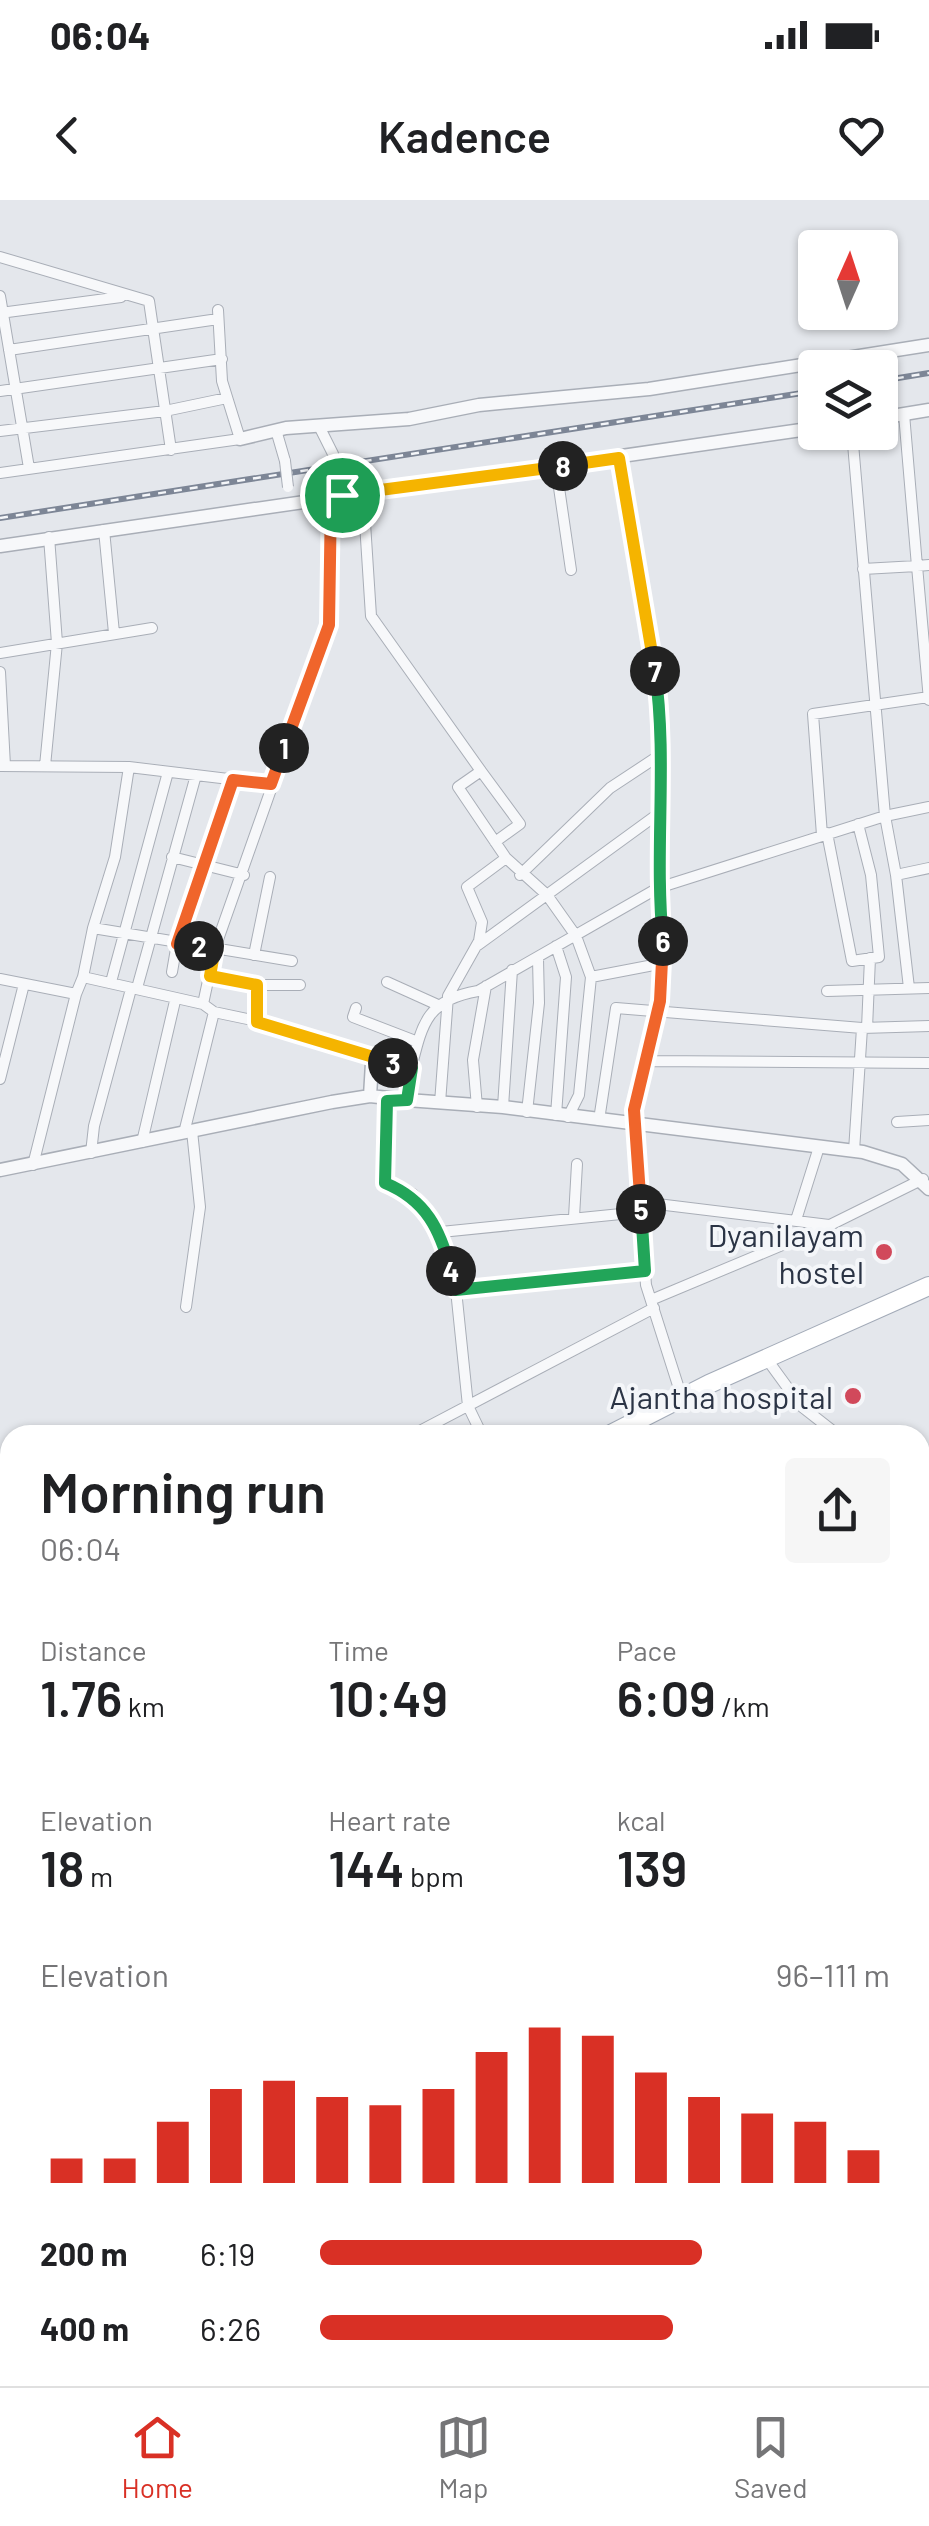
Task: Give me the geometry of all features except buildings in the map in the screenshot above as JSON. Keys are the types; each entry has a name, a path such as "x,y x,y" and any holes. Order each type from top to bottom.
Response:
{"main road":[{"path":"629,1425 766,1358 929,1286"}],"street":[{"path":"0,257 148,301 171,450"},
{"path":"0,296 29,468"},
{"path":"2,313 127,296"},
{"path":"8,350 152,330 218,315 226,398 240,439"},
{"path":"0,473 171,450 276,430 649,389 929,344"},
{"path":"0,391 222,359"},
{"path":"0,431 165,411 226,398"},
{"path":"898,415 929,410"},
{"path":"858,824 871,875 879,957 852,961 824,834 813,714 929,698 923,565 904,414"},
{"path":"319,426 333,454"},
{"path":"276,430 291,502"},
{"path":"0,546 798,431"},
{"path":"853,450 885,816 909,988"},
{"path":"619,458 656,674 662,752 658,888 664,963 634,1124 645,1271 682,1398"},
{"path":"556,466 571,570"},
{"path":"203,1004 215,948 244,875 271,784 329,625 338,477"},
{"path":"363,492 371,616 520,824 495,842"},
{"path":"104,530 114,633"},
{"path":"45,766 57,643 49,537"},
{"path":"863,569 923,565"},
{"path":"0,654 152,628"},
{"path":"0,672 2,766 130,767 271,784"},
{"path":"520,874 610,788 662,752"},
{"path":"33,1165 44,1107 116,857 130,767"},
{"path":"481,770 458,787 506,858 546,895 576,936 591,978 580,1095 562,1116"},
{"path":"111,982 168,772"},
{"path":"91,1153 94,1126 196,775"},
{"path":"172,972 177,944 233,780"},
{"path":"448,996 486,986 658,888 824,834 929,807"},
{"path":"474,949 662,811"},
{"path":"172,857 244,875"},
{"path":"407,1100 418,1042 474,949 482,922 468,888 506,858"},
{"path":"896,875 929,868"},
{"path":"254,955 270,878"},
{"path":"93,928 292,961"},
{"path":"556,946 566,977 562,1116"},
{"path":"527,1112 539,1003 538,958"},
{"path":"854,1151 870,958"},
{"path":"591,978 664,963"},
{"path":"503,1107 512,970"},
{"path":"210,976 257,985 300,985"},
{"path":"83,977 175,1001 203,1004 214,1012 411,1071"},
{"path":"0,979 76,994"},
{"path":"387,982 438,1005"},
{"path":"0,1080 5,1043 24,984"},
{"path":"257,985 257,1022"},
{"path":"477,1107 473,1060 486,986"},
{"path":"827,991 929,988"},
{"path":"440,1103 448,996"},
{"path":"142,1142 175,1001"},
{"path":"356,1008 353,1016 418,1042"},
{"path":"599,1120 616,1008 864,1028 929,1026"},
{"path":"186,1307 200,1207 188,1132 214,1012"},
{"path":"646,1061 859,1066 929,1063"},
{"path":"370,1096 372,1063 411,1071"},
{"path":"0,1170 370,1096 387,1101 503,1107 854,1151 902,1164 926,1184 652,1304 431,1425"},
{"path":"387,1101 385,1183 413,1194 441,1232 456,1290 468,1406 477,1425"},
{"path":"898,1122 929,1120"},
{"path":"796,1220 819,1147"},
{"path":"574,1217 577,1164"},
{"path":"441,1232 641,1207 830,1225"},
{"path":"456,1290 645,1271"},
{"path":"766,1358 801,1406 825,1425"}],"tunnel":[{"path":"333,454 339,477"}],"railway":[{"path":"898,378 929,373"},
{"path":"0,518 798,394"}],"place":[{"name":"Dyanilayam hostel","path":"884,1252"},
{"name":"Ajantha hospital","path":"853,1396"}],"route":[{"path":"619,458 663,731 658,888 664,966 660,1001 634,1110 645,1271 456,1290 441,1232 413,1194 385,1183 387,1101 407,1100 412,1068 257,1022 257,985 210,976 215,948 177,944 233,780 271,784 329,625 331,496 342,495 619,458"}]}
